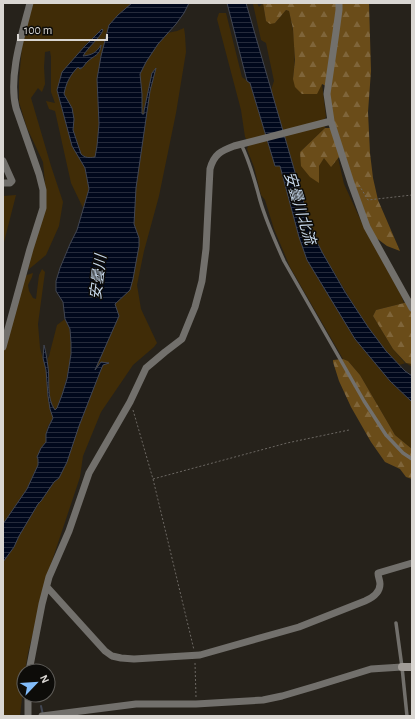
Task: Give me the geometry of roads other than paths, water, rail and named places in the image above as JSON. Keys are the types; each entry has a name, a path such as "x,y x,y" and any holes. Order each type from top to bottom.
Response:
{"main road":[{"path":"402,667 412,667"}],"street":[{"path":"3,347 43,208 39,174 14,101 14,75 30,3"},
{"path":"339,3 326,94 329,122 367,227 412,308"},
{"path":"31,663 49,577 69,531 89,473 130,402 146,368 182,339 195,307 202,282 206,249 210,169 212,160 226,150 241,144 329,122"},
{"path":"3,161 12,181 10,183 3,183"},
{"path":"47,588 105,651 112,656 134,659 192,656 299,627 365,601 372,598 379,590 380,586 378,573 412,563"},
{"path":"43,716 136,704 196,704 263,700 371,669 402,667"},
{"path":"28,703 28,716"}],"lane":[{"path":"241,144 247,156 260,201 274,240 284,261 364,401 386,435 403,453 412,459"},
{"path":"396,623 407,716"}],"water":[{"name":"安曇川","path":"132,3 189,3 176,24 158,44 140,74 142,114 144,114 152,73 156,68 150,91 136,188 134,224 139,238 139,246 133,279 130,290 115,304 119,316 95,370 101,362 109,363 103,365 100,372 67,462 59,478 54,482 38,504 14,547 3,562 3,524 27,489 38,465 37,457 41,448 46,442 46,434 53,418 50,409 46,370 43,358 44,345 48,367 49,395 55,410 67,379 71,354 70,329 65,319 63,302 56,291 56,281 60,268 77,230 89,189 85,168 72,146 57,90 62,72 102,29 103,30 99,36 83,56 94,53 101,45 99,51 80,69 78,67 75,70 69,79 64,94 72,108 74,119 73,130 81,154 91,158 95,157 99,124 97,79 101,56 109,25"},
{"name":"安曇川北流","path":"227,3 246,3 311,230 345,292 368,327 386,351 405,371 412,376 412,402 390,381 355,339 307,260 299,237 280,166 275,166 250,83 247,81"}],"waterway":[{"path":"41,706 43,715"}]}
